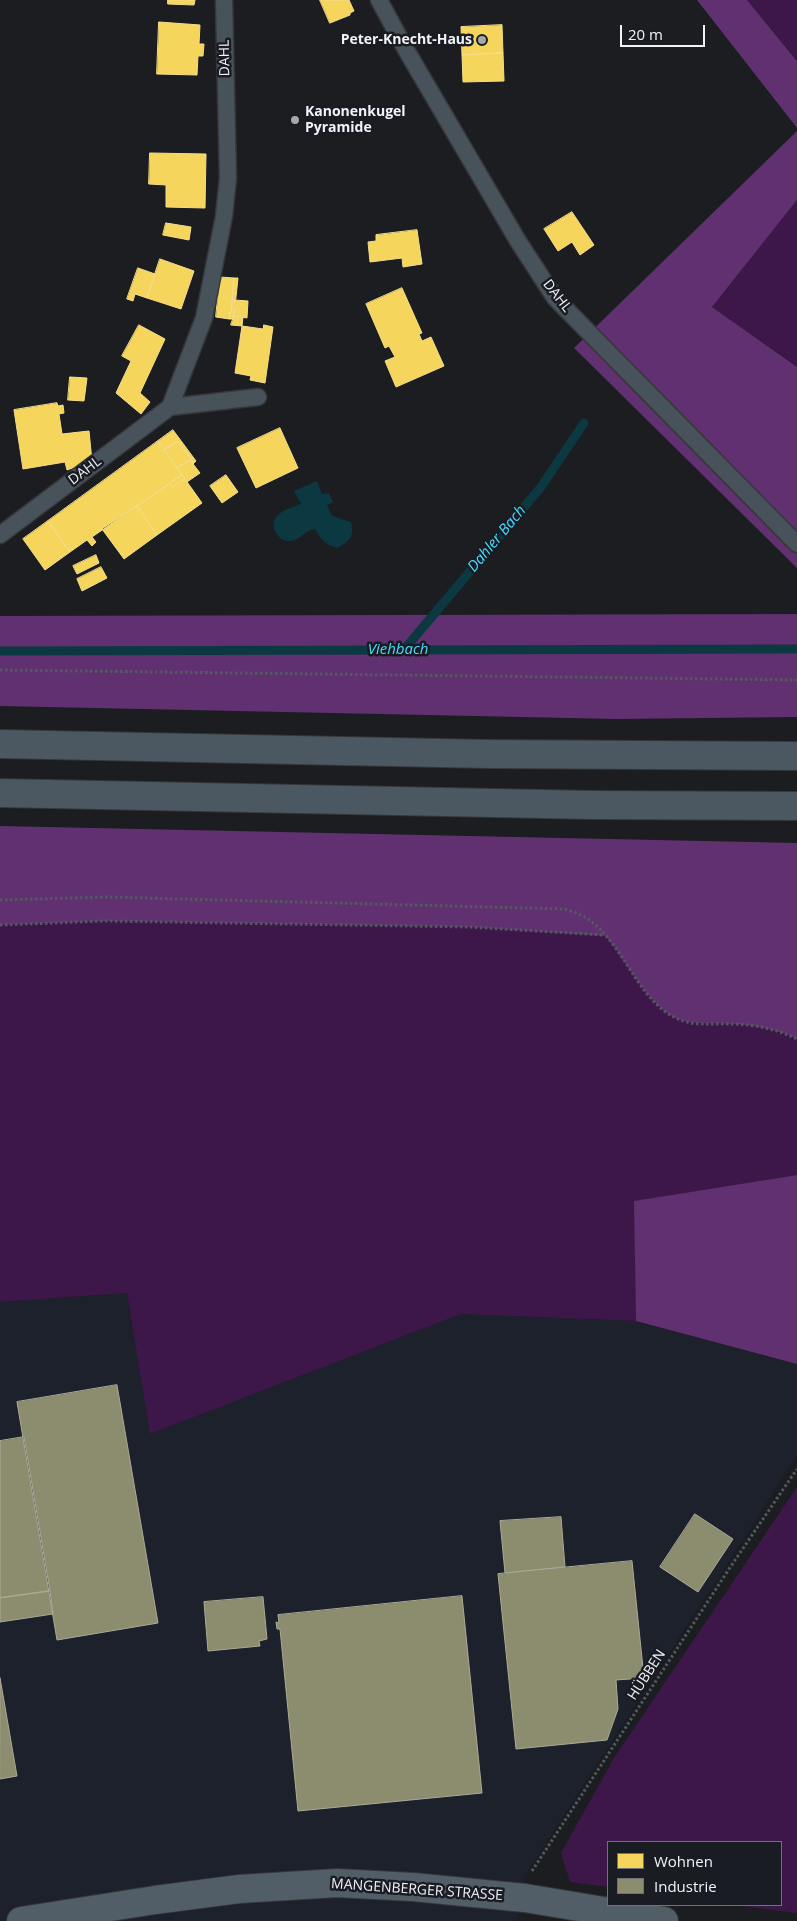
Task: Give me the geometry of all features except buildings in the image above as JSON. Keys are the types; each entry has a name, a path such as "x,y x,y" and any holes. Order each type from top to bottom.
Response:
{"highway":[{"path":"0,744 480,754 797,756"},
{"path":"0,793 584,805 797,806"}],"main road":[{"name":"MANGENBERGER STRASSE","path":"20,1921 230,1890 327,1883 413,1887 525,1898 664,1921"}],"lane":[{"name":"DAHL","path":"0,535 170,407 204,318 224,216 228,178 224,0"},
{"name":"DAHL","path":"379,0 508,224 555,298 797,544"},
{"path":"170,407 258,397"}],"path":[{"path":"0,670 797,680"},
{"path":"0,900 106,897 564,909 577,912 590,920 622,956 661,1009 674,1018 693,1024 732,1024 761,1027 797,1039"},
{"path":"0,925 105,920 470,927 605,936"},
{"name":"HÜBBEN","path":"525,1898 530,1875 729,1569 797,1469"}],"shaded area":[{"path":"697,0 747,0 797,61 797,128"},
{"path":"747,0 797,0 797,60"},
{"path":"797,131 797,200 712,307 797,367 797,568 574,348"},
{"path":"797,200 797,367 712,307"},
{"path":"797,614 797,717 617,719 0,706 0,616"},
{"path":"0,826 797,843 797,1039 766,1028 734,1024 696,1023 678,1019 661,1008 645,991 605,936 469,927 105,921 0,925"},
{"path":"105,921 469,927 605,936 629,967 732,1024 761,1027 797,1039 797,1175 635,1201 636,1321 461,1314 150,1434 127,1293 0,1302 0,925"},
{"path":"797,1175 797,1364 636,1321 634,1201"},
{"path":"127,1293 150,1434 461,1314 636,1321 797,1364 797,1456 524,1877 517,1921 0,1921 0,1302"},
{"path":"797,1487 797,1913 742,1906 782,1906 782,1841 607,1841 607,1887 570,1882 561,1853 614,1758"}],"water":[{"path":"317,481 322,494 329,493 333,502 327,505 332,516 351,522 352,531 350,538 337,548 324,541 315,529 291,541 282,539 275,532 275,518 287,509 301,504 294,491"}],"waterway":[{"name":"Dahler Bach","path":"403,651 541,487 584,423"},
{"name":"Viehbach","path":"0,651 797,649"}],"place":[{"name":"Peter-Knecht-Haus","path":"482,40"},
{"name":"Kanonenkugel Pyramide","path":"295,120"}]}
